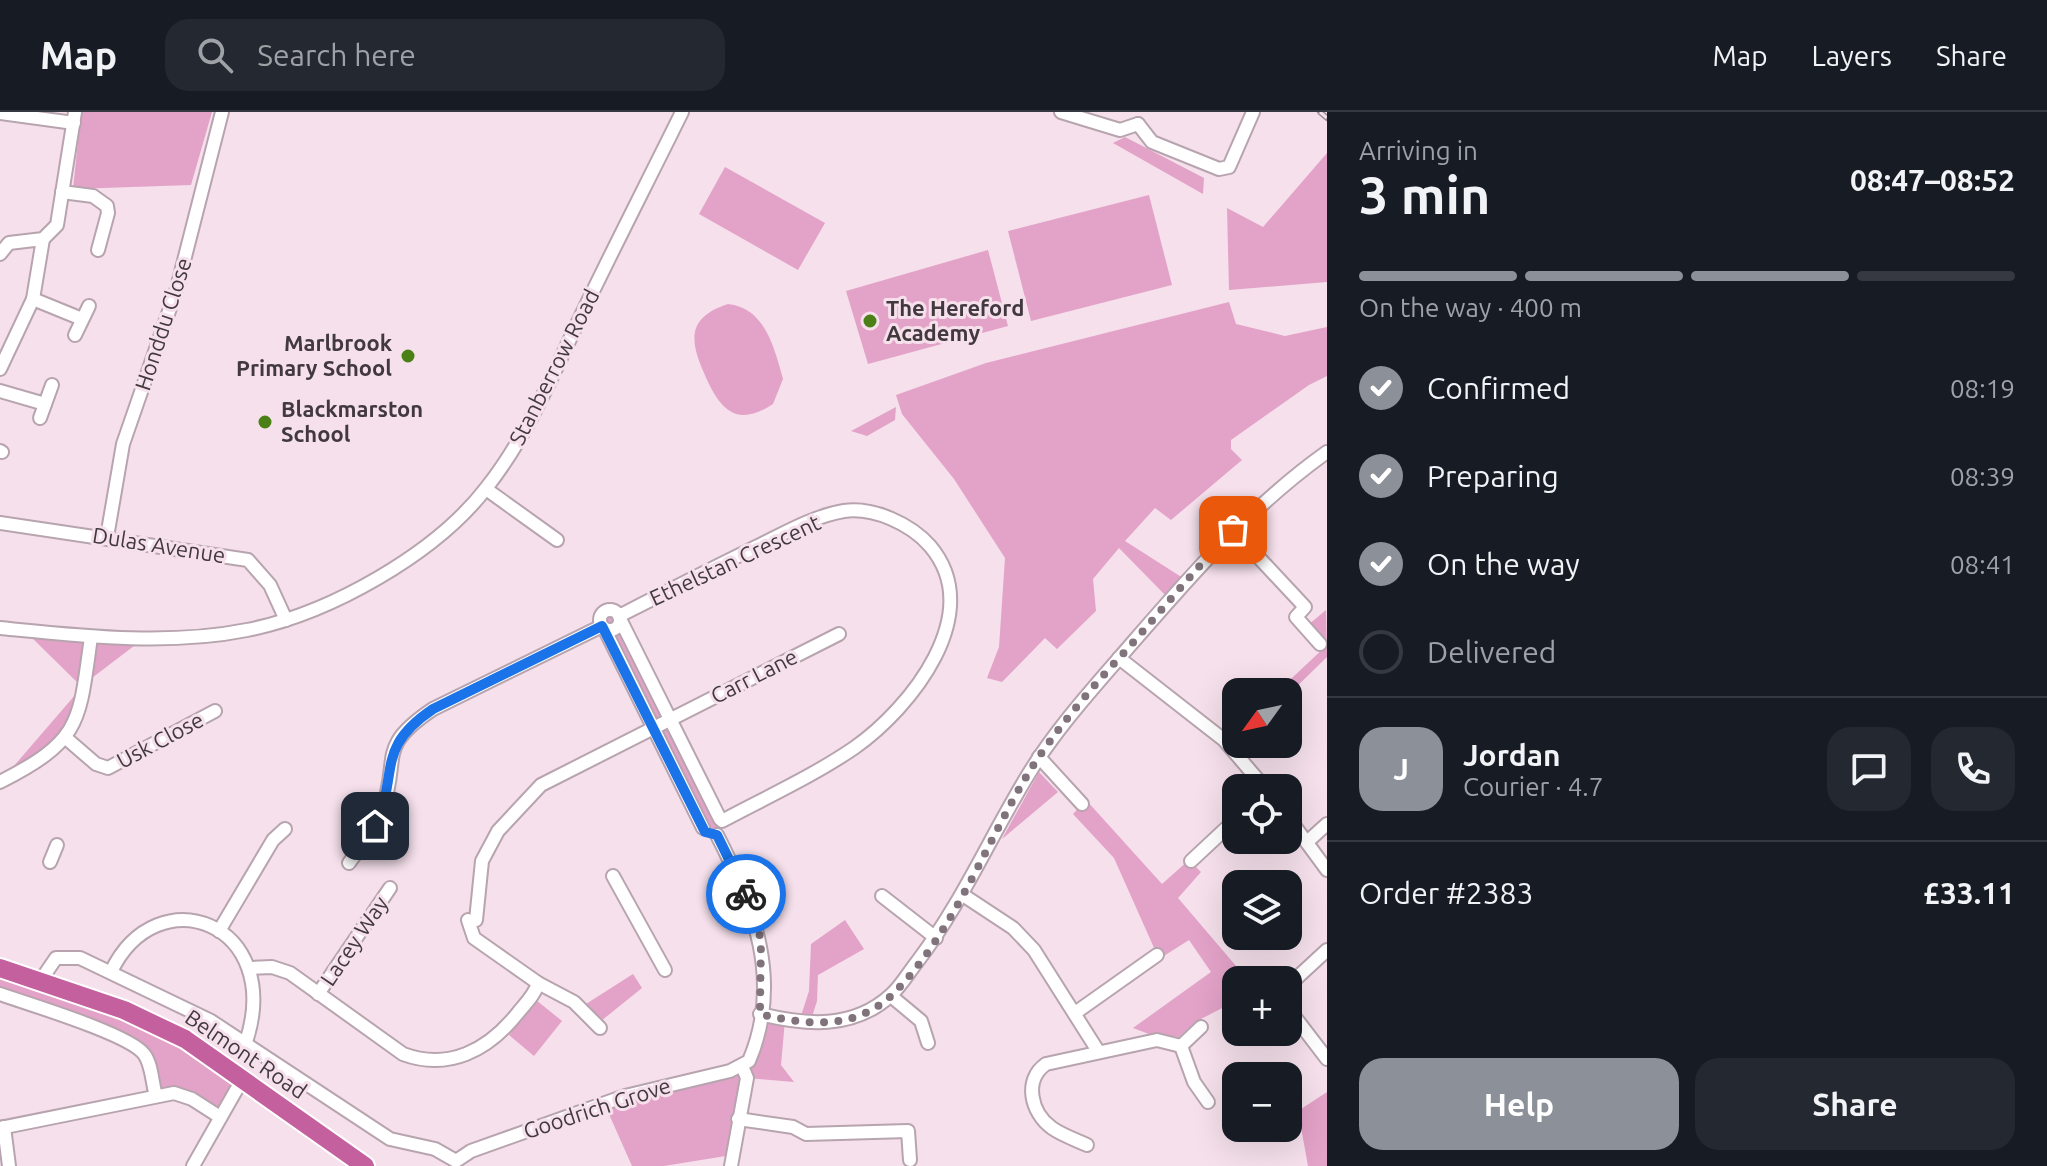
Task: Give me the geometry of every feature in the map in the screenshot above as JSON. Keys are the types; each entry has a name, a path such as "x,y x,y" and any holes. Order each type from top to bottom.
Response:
{"highway":[{"name":"Belmont Road","path":"0,968 41,980 149,1021 185,1039 362,1163"}],"street":[{"name":"Honddu Close","path":"107,537 123,444 177,288 222,112"},
{"name":"Stanberrow Road","path":"0,628 91,637 198,636 247,630 286,620 347,596 388,572 446,527 486,489 528,427 682,112"},
{"path":"1061,112 1120,130 1141,118 1152,142 1219,169 1229,167 1236,156 1253,112"},
{"path":"0,113 75,118 57,225 43,239 33,299 0,369"},
{"path":"62,192 102,199 107,206 98,250"},
{"path":"3,243 43,239"},
{"path":"33,299 82,319"},
{"path":"75,335 89,306"},
{"path":"40,418 52,385"},
{"path":"0,391 45,404"},
{"path":"760,1014 805,1023 835,1023 862,1013 891,996 936,938 963,895 1039,757 1097,681 1233,530 1327,452"},
{"path":"486,489 557,540"},
{"name":"Ethelstan Crescent","path":"349,863 381,813 390,756 410,726 433,709 603,627 614,629 619,618 793,529 844,511 876,513 899,523 924,540 941,559 953,602 945,633 926,671 888,721 853,749 721,820"},
{"name":"Dulas Avenue","path":"0,523 248,560 270,585 286,620"},
{"path":"1233,530 1305,607 1296,617 1320,644"},
{"path":"619,618 721,820 723,828 717,835"},
{"path":"603,627 703,828 708,834 717,835"},
{"name":"Carr Lane","path":"538,983 474,938 472,920 482,861 498,831 525,798 541,785 839,634"},
{"path":"0,782 49,754 67,739 81,710 91,637"},
{"path":"1119,658 1224,740 1253,774"},
{"name":"Usk Close","path":"67,739 96,764 108,768 215,711"},
{"path":"1039,757 1082,804"},
{"path":"703,828 708,817 721,820"},
{"path":"1307,842 1327,824"},
{"path":"219,931 273,840 285,829"},
{"path":"1191,861 1222,832"},
{"path":"717,835 742,883 761,939 760,1014 752,1052 742,1066 747,1078 731,1166"},
{"path":"1302,835 1327,870"},
{"path":"50,862 57,845"},
{"path":"613,876 665,970"},
{"name":"Lacey Way","path":"318,994 390,888"},
{"path":"963,895 1013,928 1051,973 1098,1051"},
{"path":"882,896 936,938"},
{"path":"111,972 130,941 151,929 189,921 219,931 237,945 251,968 256,1005 246,1042"},
{"path":"1302,973 1327,950"},
{"path":"1075,1013 1157,955"},
{"path":"41,980 56,958 80,958 246,1042 390,1139 435,1149 453,1164"},
{"path":"251,968 281,969 392,1049 431,1062 462,1056 491,1042 501,1034 538,983 574,1002 600,1028"},
{"path":"0,994 118,1038 141,1051 147,1061 156,1096"},
{"path":"891,996 921,1021 928,1043"},
{"path":"1302,1026 1327,1059"},
{"path":"1181,1046 1201,1027"},
{"path":"1087,1145 1051,1128 1035,1105 1031,1085 1034,1075 1046,1064 1098,1051 1157,1040 1181,1046"},
{"path":"1181,1046 1194,1082 1208,1102"},
{"name":"Goodrich Grove","path":"453,1164 471,1151 625,1096 742,1066"},
{"path":"193,1166 243,1078"},
{"path":"9,1166 2,1128 156,1096 182,1095 220,1117"},
{"path":"738,1119 793,1127 806,1134 908,1131 910,1160"}],"shaded area":[{"path":"81,112 212,112 191,185 73,189"},
{"path":"1125,137 1204,178 1203,194 1113,143"},
{"path":"1327,153 1327,282 1229,290 1227,208 1263,227"},
{"path":"725,167 825,223 798,270 699,214"},
{"path":"1149,195 1172,285 1031,321 1008,231"},
{"path":"988,250 1008,326 868,364 846,291"},
{"path":"1229,302 1236,324 1285,336 1327,327 1327,376 1309,385 1231,440 1231,449 1242,460 1171,520 1155,508 1125,541 1186,580 1169,599 1119,548 1093,579 1096,611 1057,649 1045,638 1002,682 987,678 999,647 1005,558 954,479 902,414 896,395 986,363"},
{"path":"728,304 741,307 759,321 771,342 783,379 773,404 748,415 730,411 722,405 699,361 694,340 695,331 705,315"},
{"path":"896,407 895,420 867,436 851,431"},
{"path":"610,610 617,613 722,821 719,834 711,836 704,831 602,626 601,616"},
{"path":"1326,610 1327,657 1302,681 1302,678 1292,678 1325,647 1308,625"},
{"path":"24,630 147,636 84,684 67,739 1,781 82,687"},
{"path":"1039,772 1058,792 1002,839"},
{"path":"1086,800 1162,884 1189,860 1201,872 1178,898 1236,966 1222,966 1222,1008 1195,1022 1179,1037 1149,1034 1133,1028 1211,972 1189,940 1159,959 1114,858 1073,814"},
{"path":"845,920 864,949 818,975 817,1001 810,1023 799,1022 809,991 811,944"},
{"path":"0,968 124,1010 243,1078 220,1117 201,1104 156,1096 141,1051 0,994"},
{"path":"633,974 642,988 601,1021 586,1004"},
{"path":"536,1000 562,1021 534,1056 509,1035"},
{"path":"760,1014 785,1020 781,1065 794,1082 747,1078 732,1155 664,1166 632,1166 604,1103 742,1066"},
{"path":"1327,1092 1327,1166 1308,1166 1302,1133 1302,1108"}],"railway":[{"path":"1320,112 1327,118"}],"way so far":[{"path":"746,894 761,939 760,1014 805,1023 835,1023 862,1013 891,996 936,938 963,895 1043,751 1097,681 1233,530"}],"place":[{"name":"The Hereford Academy","path":"870,321"},
{"name":"Marlbrook Primary School","path":"408,356"},
{"name":"Blackmarston School","path":"265,422"}],"route":[{"path":"375,826 384,802 390,756 410,726 433,709 602,626 705,832 711,836 717,835 746,894"}]}
